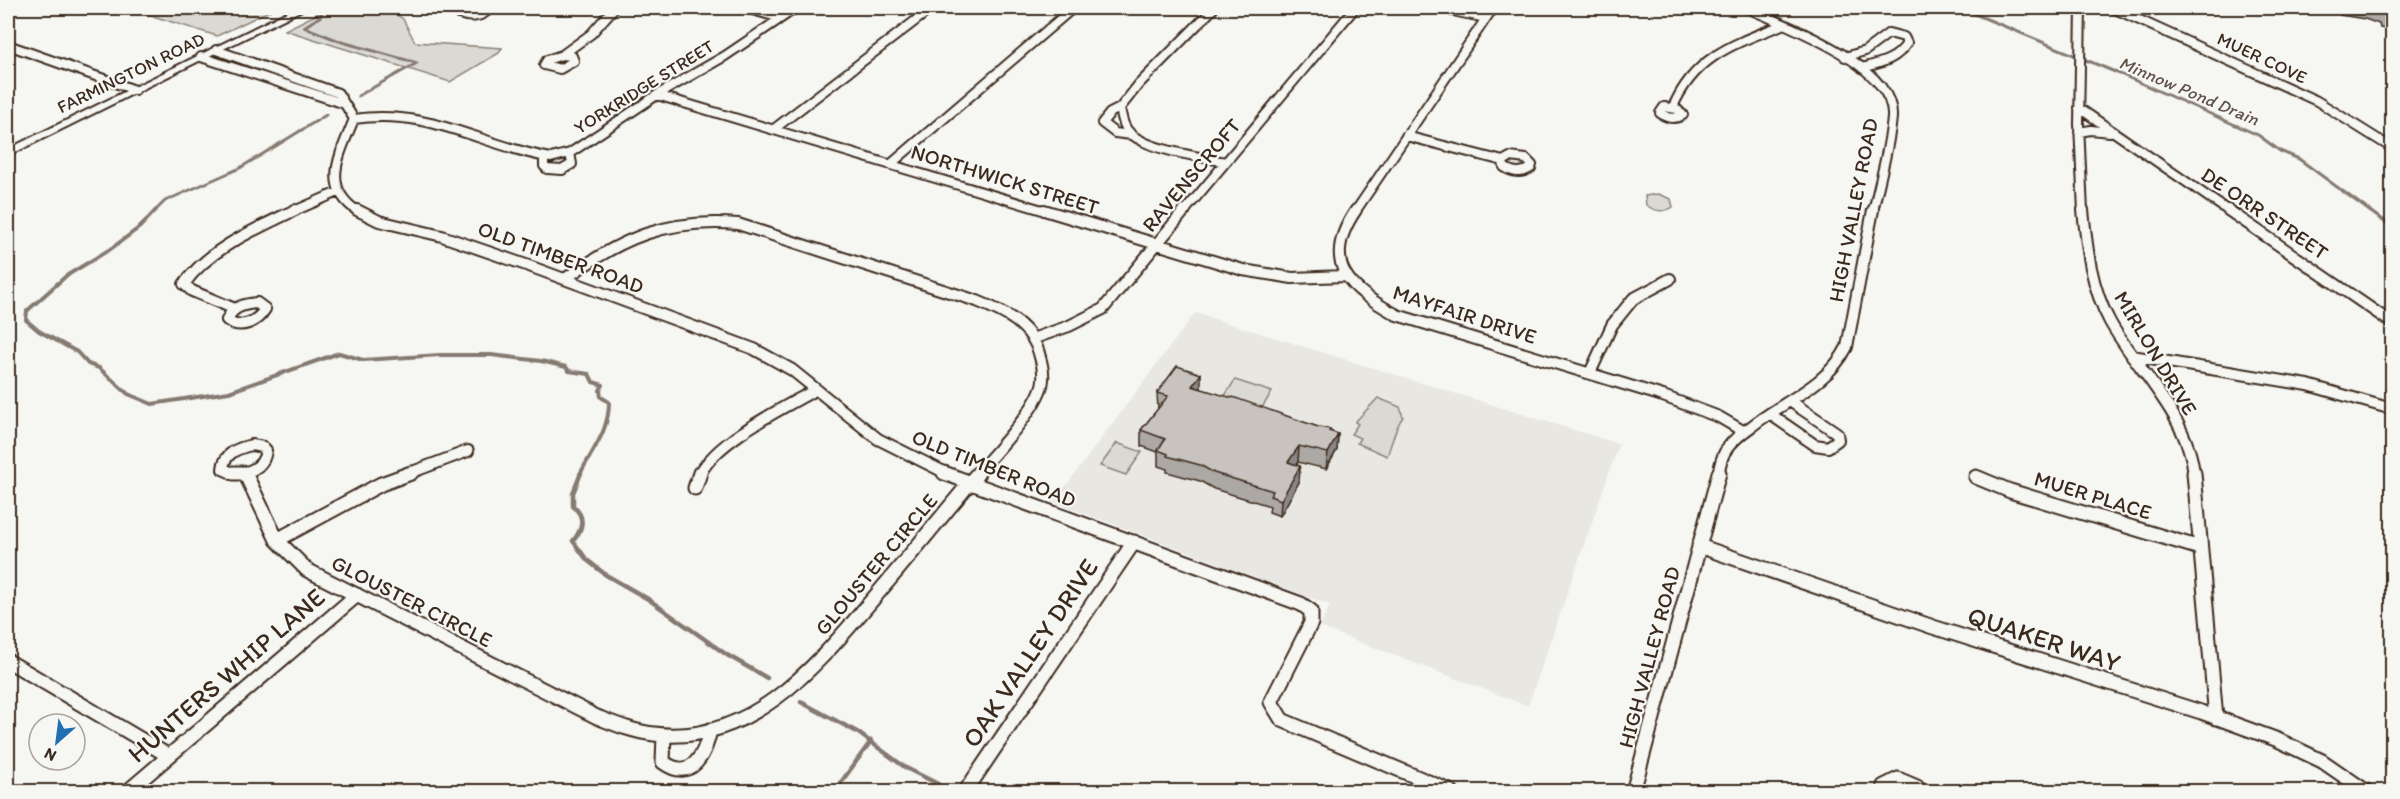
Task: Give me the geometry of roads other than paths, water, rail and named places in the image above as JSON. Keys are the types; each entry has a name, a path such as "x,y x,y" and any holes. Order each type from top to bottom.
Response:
{"street":[{"name":"FARMINGTON ROAD","path":"8,153 301,8"},
{"path":"465,8 459,14 470,18 486,13 490,8"},
{"path":"562,55 591,34 614,8"},
{"path":"745,8 781,18"},
{"name":"YORKRIDGE STREET","path":"354,119 384,115 415,118 544,158 558,157 570,153 657,94 725,56 796,8"},
{"path":"774,129 932,8"},
{"path":"891,164 1073,8"},
{"path":"1131,135 1122,122 1120,108 1125,98 1214,8"},
{"name":"RAVENSCROFT","path":"1035,338 1069,326 1103,309 1355,8"},
{"path":"1438,8 1486,18"},
{"path":"1345,276 1338,250 1341,236 1493,8"},
{"name":"HIGH VALLEY ROAD","path":"1633,792 1724,453 1729,444 1743,431 1830,373 1840,361 1847,346 1892,115 1890,101 1884,89 1862,68 1845,57 1747,8"},
{"name":"MIRLON DRIVE","path":"2081,8 2079,132 2082,207 2091,271 2100,300 2132,356 2171,414 2188,446 2195,478 2216,718"},
{"name":"MUER COVE","path":"2113,8 2317,100 2392,148"},
{"path":"1673,107 1688,78 1701,62 1782,25"},
{"path":"1845,57 1865,51 1889,33 1904,37 1907,43 1900,54 1890,61 1862,68"},
{"path":"8,45 135,90"},
{"path":"216,50 338,93 342,103 354,119 336,164 334,180 338,192 291,211 209,259 188,275 184,284 192,291 234,309"},
{"path":"201,57 342,103"},
{"path":"279,84 293,76"},
{"name":"NORTHWICK STREET","path":"657,94 1243,270 1273,276 1319,279 1345,276"},
{"path":"1120,108 1110,113 1102,123 1107,130 1225,162"},
{"name":"DE ORR STREET","path":"2079,108 2392,323"},
{"name":"DE ORR STREET","path":"2079,132 2091,130 2116,134"},
{"path":"1406,136 1503,161"},
{"name":"YORKRIDGE STREET","path":"544,158 544,165 547,169 562,170 573,164 570,153"},
{"name":"OLD TIMBER ROAD","path":"338,192 356,210 378,220 447,238 757,350 788,366 870,435 933,468 1301,604 1311,611 1311,623 1275,690 1273,708 1282,720 1452,792"},
{"path":"565,279 606,249 645,232 687,223 725,222 752,227 977,301 1006,313 1022,324 1035,338"},
{"name":"MAYFAIR DRIVE","path":"1345,276 1366,297 1397,315 1664,396 1719,417 1743,431"},
{"path":"1590,373 1612,325 1633,299 1670,279"},
{"name":"GLOUSTER CIRCLE","path":"245,472 277,540 308,570 597,717 627,729 664,735 710,730 743,718 807,674 970,482 1029,409 1044,380 1035,338"},
{"path":"2132,356 2308,385 2392,409"},
{"path":"695,488 702,468 730,443 815,390"},
{"path":"1770,414 1815,445 1828,447 1838,440 1838,433 1790,401"},
{"path":"277,540 381,484 468,451"},
{"name":"MUER PLACE","path":"1976,477 2010,491 2200,548"},
{"name":"OAK VALLEY DRIVE","path":"965,792 1134,542"},
{"name":"QUAKER WAY","path":"1699,546 1933,627 2278,740 2322,761 2367,792"},
{"name":"HUNTERS WHIP LANE","path":"127,792 357,595"},
{"path":"8,661 169,756"},
{"path":"664,735 663,762 675,769 684,768 701,759 706,752 710,730"},
{"path":"1884,792 1884,786 1898,779 1917,786 1920,792"}],"waterway":[{"name":"Minnow Pond Drain","path":"1960,8 2120,74 2258,135 2280,151 2299,159 2371,212"},
{"path":"322,11 321,16 304,27 342,42 417,63 358,96"},
{"path":"156,210 165,201 240,168 326,115"},
{"path":"156,210 140,227 112,248 66,276 27,311 26,320 39,331 77,352 88,364 99,368 128,394 152,404 229,392 339,353 363,360 440,355 491,355 541,361 566,367 569,371 589,374 593,382 603,385 600,390 601,397 609,402 603,431 580,474"},
{"name":"Minnow Pond Drain","path":"2369,210 2392,227"},
{"path":"581,473 573,493 573,506 580,514 582,523 573,541 587,560 606,575 648,599 727,655 767,678"},
{"path":"801,702 857,732 870,742"},
{"path":"834,792 870,742"},
{"path":"870,742 906,768 938,784"}]}
